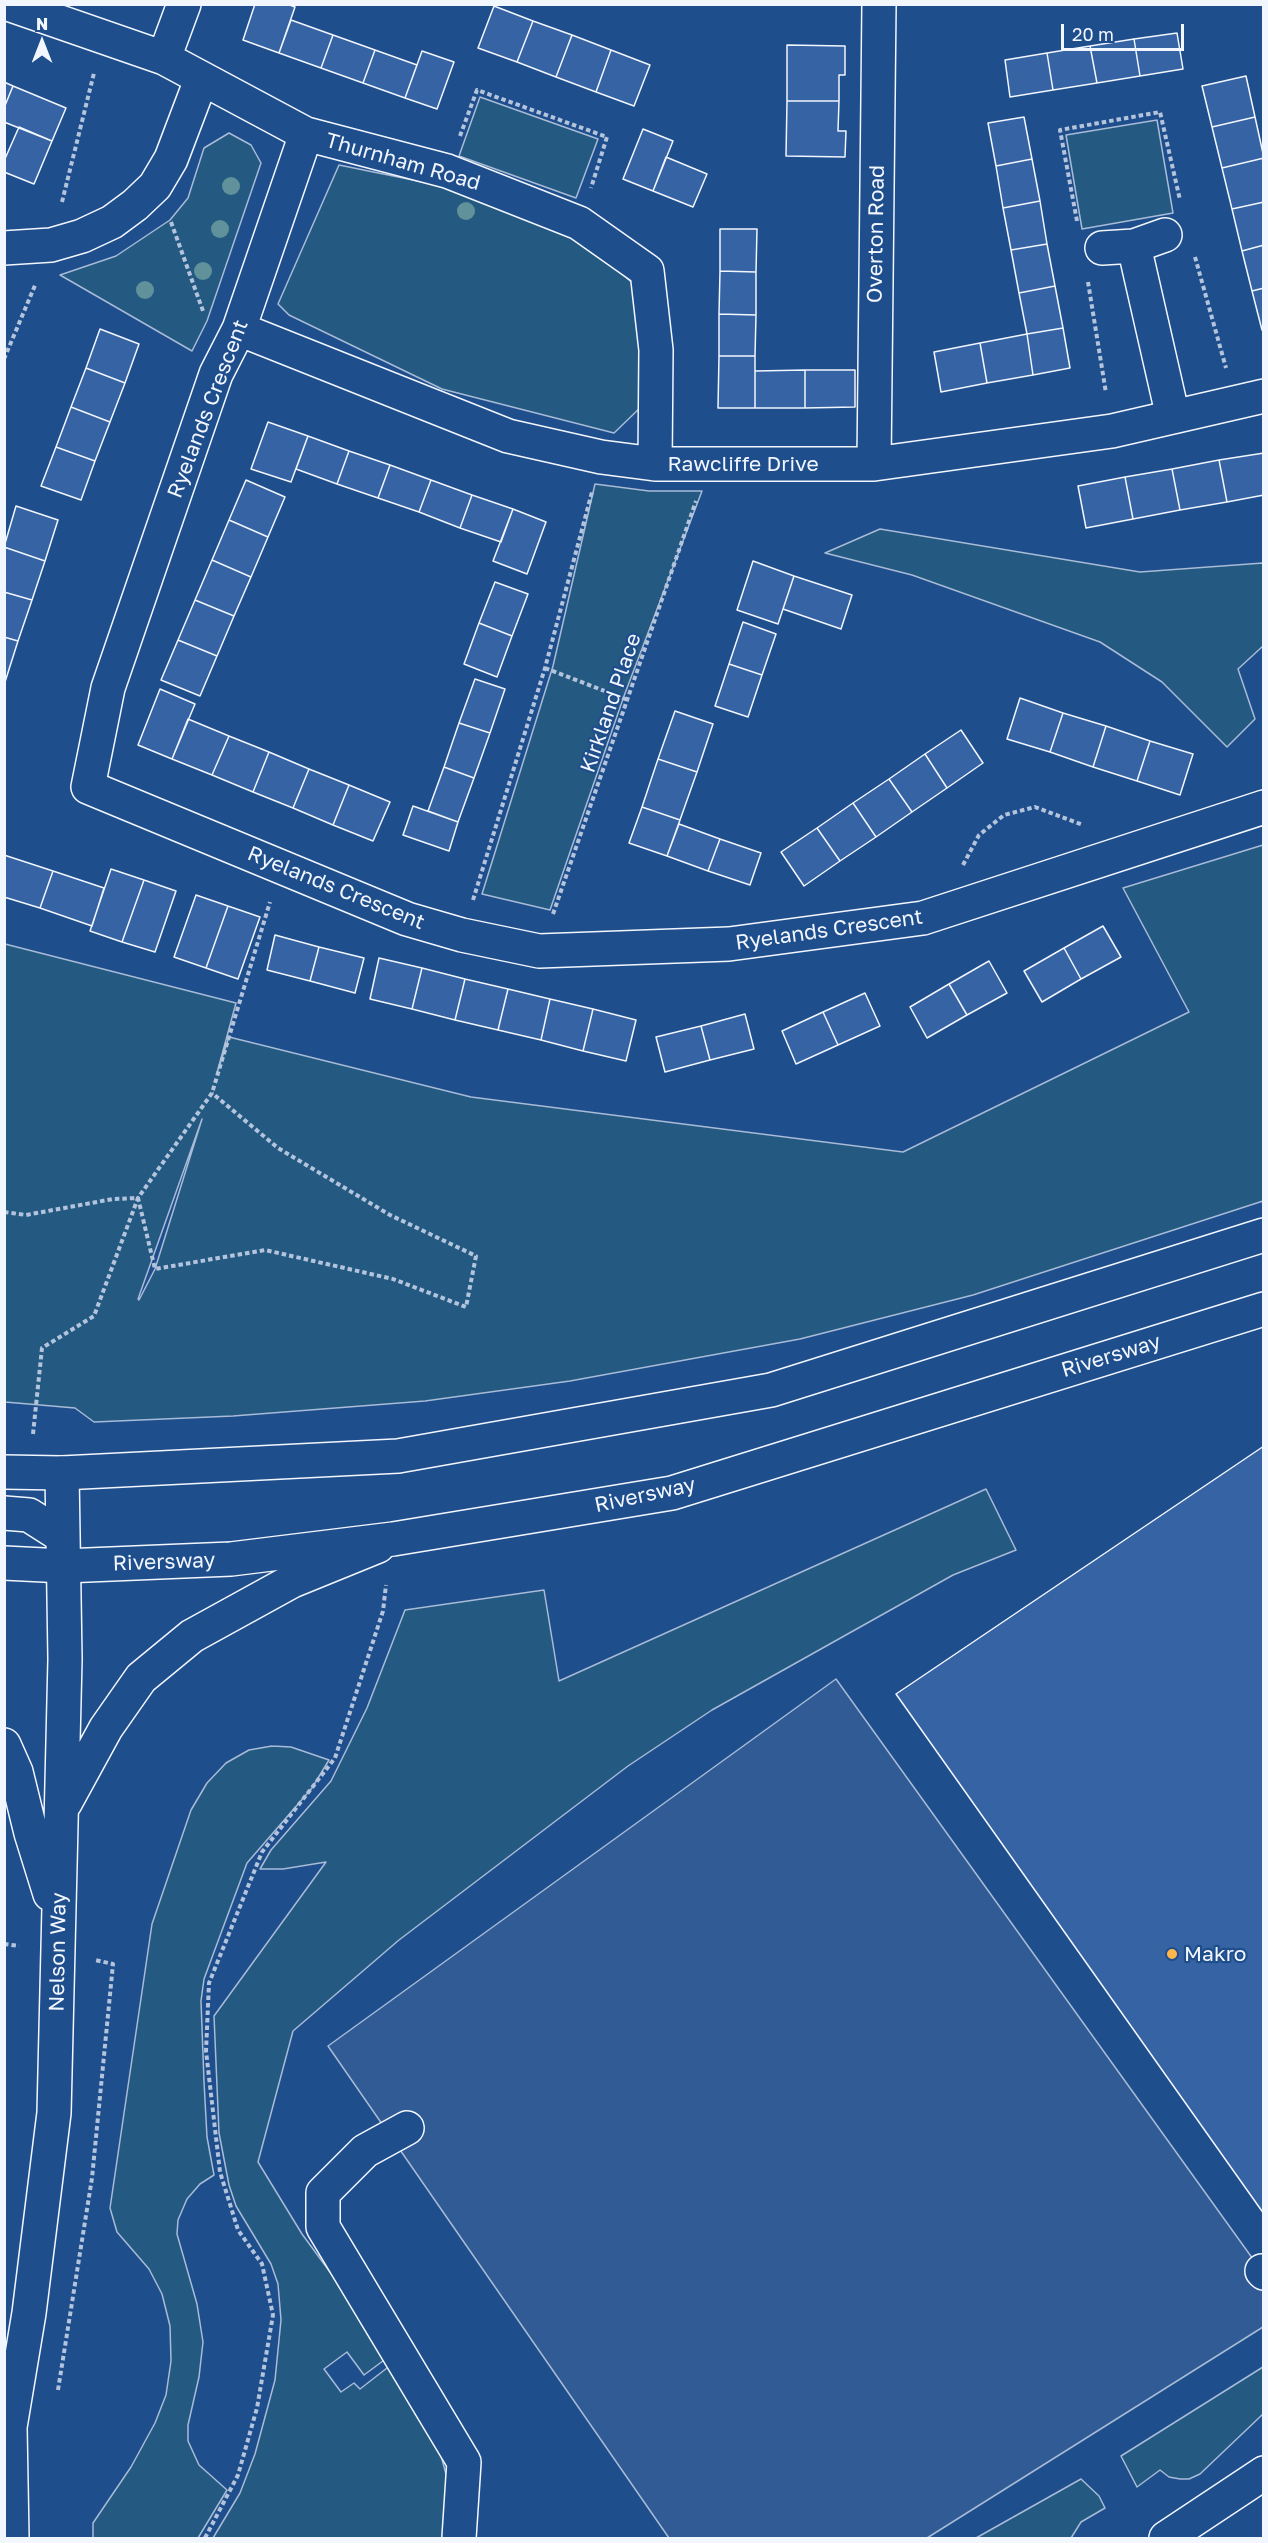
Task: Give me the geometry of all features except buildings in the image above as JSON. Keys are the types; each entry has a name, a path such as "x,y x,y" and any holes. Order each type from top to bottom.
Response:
{"main road":[{"name":"Thurnham Road","path":"8,4 164,58 201,80 306,134 447,171 579,223 646,271 656,350 655,464"},
{"path":"164,58 184,4"},
{"name":"Overton Road","path":"874,464 879,4"},
{"path":"4,248 51,245 82,236 112,222 154,186 171,159 201,80"},
{"name":"Ryelands Crescent","path":"306,134 239,329 216,374 108,688 88,788 407,919 462,935 539,951 729,944 923,918 1263,807"},
{"path":"1102,248 1134,246 1165,235"},
{"path":"1134,246 1173,417"},
{"name":"Rawcliffe Drive","path":"239,329 508,436 601,457 655,464 874,464 1112,431 1263,396"},
{"path":"4,1472 62,1473 398,1456 771,1390 1263,1235"},
{"name":"Riversway","path":"4,1563 63,1551 231,1559 393,1539 672,1493 1263,1309"},
{"name":"Nelson Way","path":"12,2538 7,2432 29,2313 54,2113 65,1659 62,1473"},
{"path":"4,1514 29,1515 63,1551"},
{"path":"62,1808 106,1728 141,1678 184,1643 292,1581 393,1539"},
{"path":"4,1745 16,1772 31,1833 57,1916"},
{"path":"407,2128 365,2151 323,2193 323,2228 464,2462 459,2538"},
{"path":"1166,2538 1263,2473"}],"path":[{"path":"4,359 51,245 103,37"},
{"path":"447,171 477,90 607,137 579,223"},
{"path":"154,186 207,321 216,374"},
{"path":"462,935 545,668 601,457"},
{"name":"Kirkland Place","path":"539,951 629,700 708,464"},
{"path":"545,668 629,700"},
{"path":"32,1440 42,1348 94,1316 138,1198 212,1093 243,984 282,867"},
{"path":"138,1198 155,1269 265,1250 393,1279 466,1307 476,1256 390,1215 278,1148 212,1093"},
{"path":"4,1212 26,1215 112,1199 138,1198"},
{"path":"205,2538 238,2475 257,2408 273,2315 262,2264 238,2230 220,2172 206,2052 209,1983 262,1852 335,1758 383,1611 393,1539"}],"shaded area":[{"path":"480,97 598,139 576,198 459,156"},
{"path":"1157,120 1173,213 1082,229 1066,135"},
{"path":"229,133 251,145 261,163 207,321 192,351 60,275 116,256 170,220 188,198 204,148"},
{"path":"339,165 462,190 585,241 638,288 642,406 614,433 442,389 289,315 278,304"},
{"path":"595,484 649,491 702,491 624,696 550,910 482,894 553,666"},
{"path":"880,529 1140,572 1263,563 1263,646 1238,669 1255,719 1227,747 1162,682 1100,642 912,575 825,553"},
{"path":"1263,845 1263,1201 973,1295 800,1339 570,1381 425,1401 233,1416 94,1422 75,1408 5,1402 5,944 236,1003 217,1073 229,1037 471,1097 903,1152 1189,1012 1123,888","holes":["202,1119 155,1269 139,1300"]},
{"path":"986,1489 1016,1550 953,1575 712,1710 628,1766 399,1940 293,2031 258,2162 302,2234 391,2355 364,2375 347,2352 324,2369 341,2392 354,2383 360,2389 396,2361 434,2430 449,2485 445,2538 213,2538 240,2493 255,2454 275,2380 281,2320 278,2284 271,2264 236,2206 229,2185 219,2133 214,2016 326,1862 283,1869 260,1869 271,1850 331,1781 367,1708 405,1610 544,1590 559,1681"},
{"path":"836,1679 1263,2273 1263,2327 927,2538 669,2538 328,2046"},
{"path":"272,1746 291,1747 329,1760 312,1788 247,1863 204,1979 201,2001 204,2082 207,2137 214,2175 200,2184 187,2199 178,2220 177,2234 197,2304 203,2342 199,2377 188,2425 188,2441 199,2465 227,2490 198,2538 93,2538 93,2523 131,2467 155,2423 166,2395 171,2361 170,2326 162,2294 149,2269 117,2232 110,2208 152,1924 191,1810 207,1783 226,1763 249,1750"},
{"path":"1263,2367 1263,2414 1200,2474 1189,2479 1180,2479 1169,2477 1160,2470 1137,2487 1121,2456"},
{"path":"1081,2479 1099,2496 1105,2508 1081,2522 1071,2538 976,2538"}],"place":[{"name":"Makro","path":"1172,1954"}]}
